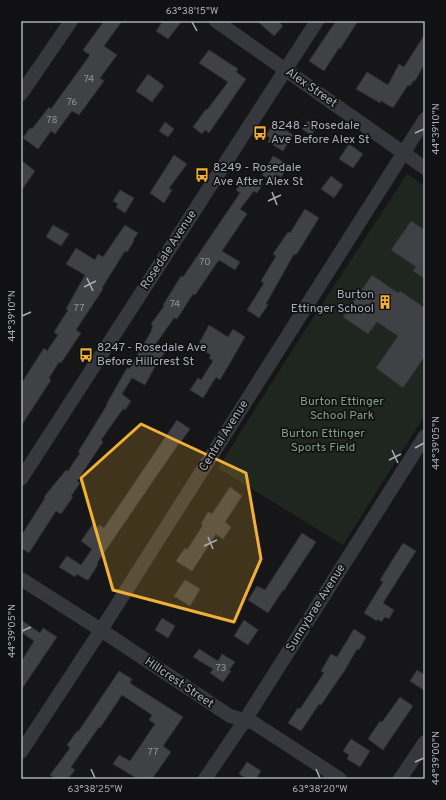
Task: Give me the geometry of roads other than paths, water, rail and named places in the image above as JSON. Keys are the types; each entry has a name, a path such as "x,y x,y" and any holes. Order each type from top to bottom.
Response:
{"street":[{"path":"21,94 71,21"},
{"name":"Alex Street","path":"216,21 425,168"},
{"name":"Rosedale Avenue","path":"21,479 317,21"},
{"name":"Central Avenue","path":"21,752 101,630 425,119"},
{"name":"Sunnybrae Avenue","path":"204,779 245,720 425,436"},
{"name":"Hillcrest Street","path":"21,579 101,630 230,716 254,723 340,779"},
{"path":"400,779 425,742"}],"place":[{"name":"8248 - Rosedale Ave Before Alex St","path":"260,133"},
{"name":"8249 - Rosedale Ave After Alex St","path":"202,175"},
{"name":"Burton Ettinger School","path":"385,302"},
{"name":"8247 - Rosedale Ave Before Hillcrest St","path":"86,355"}],"park label":[{"name":"Burton Ettinger School Park","path":"342,409"},
{"name":"Burton Ettinger Sports Field","path":"323,441"}]}
